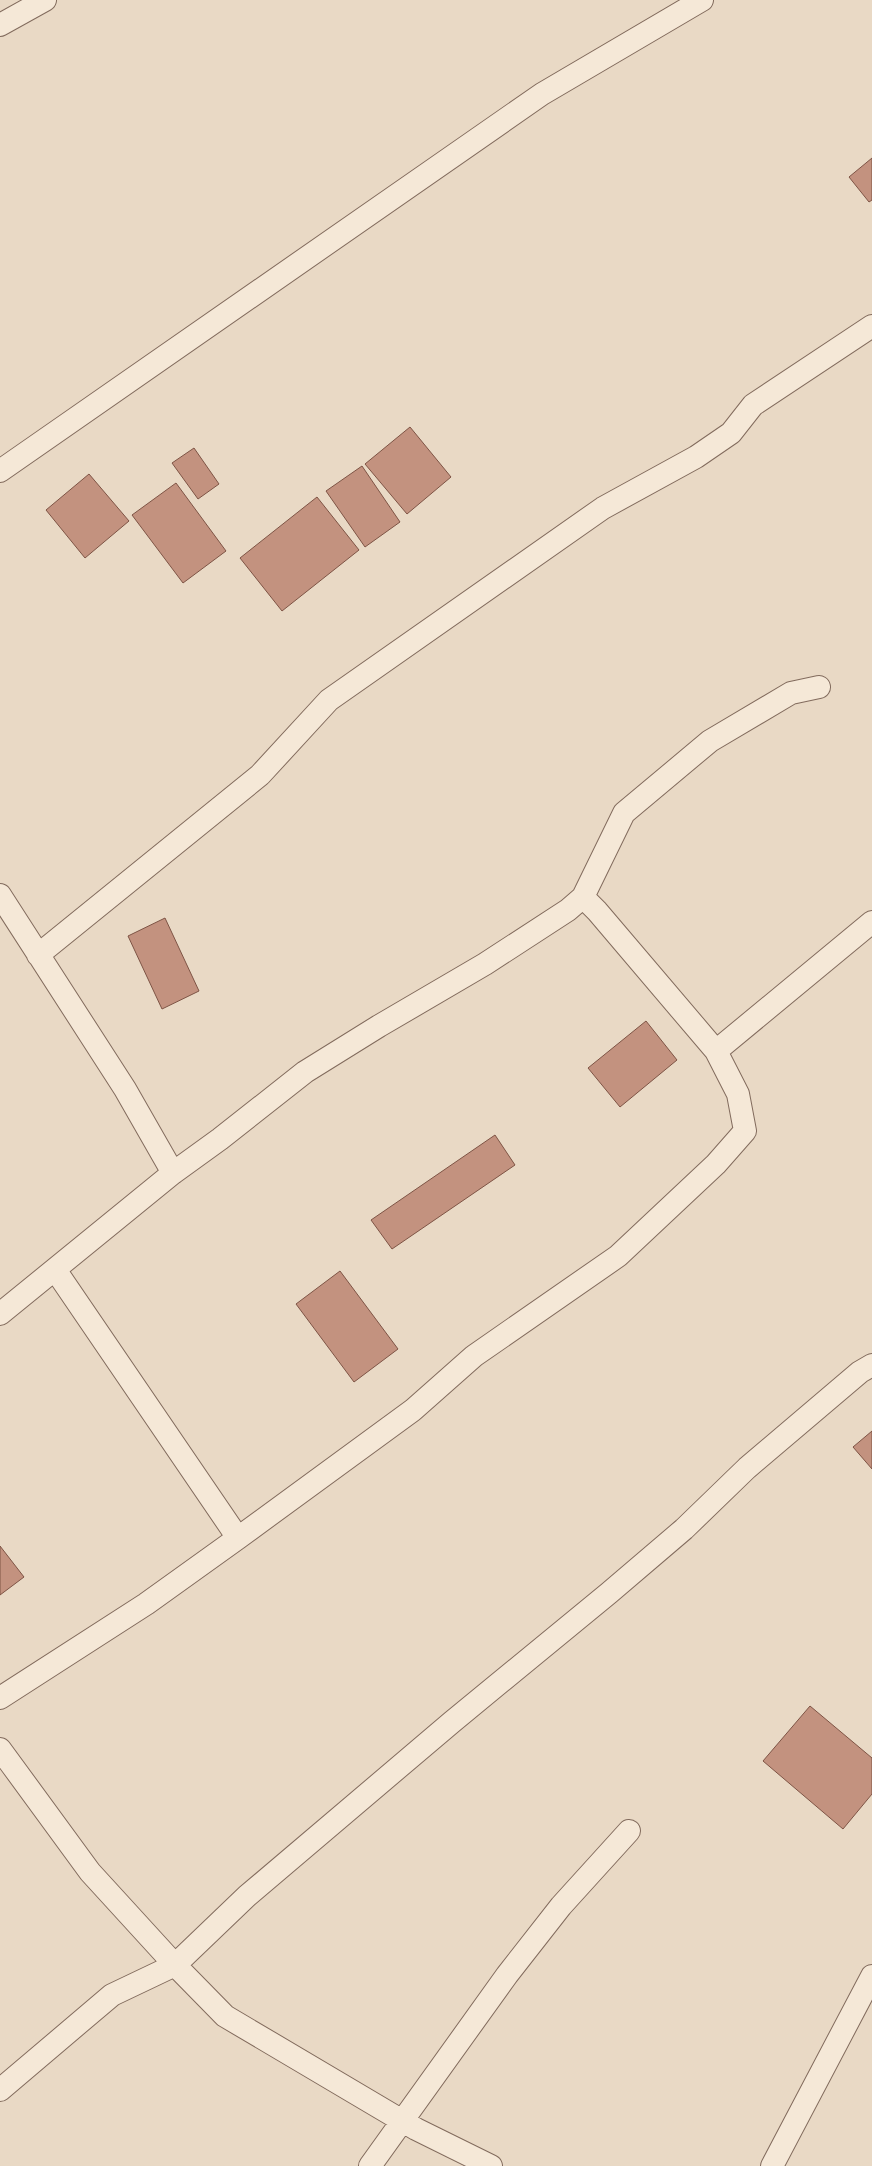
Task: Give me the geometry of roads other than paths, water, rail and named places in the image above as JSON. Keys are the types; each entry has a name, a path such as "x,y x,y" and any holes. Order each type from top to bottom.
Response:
{"street":[{"path":"0,25 45,0"},
{"path":"0,471 542,94 702,0"},
{"path":"38,955 260,774 329,700 603,508 696,457 731,433 753,405 872,326"},
{"path":"0,1314 56,1271 173,1173 220,1139 305,1072 379,1026 485,964 568,910 583,897 624,813 710,741 791,693 819,687"},
{"path":"0,895 125,1089 173,1173"},
{"path":"0,1698 146,1604 413,1410 474,1356 618,1256 716,1164 744,1131 738,1094 716,1051 597,911 583,897"},
{"path":"716,1051 872,922"},
{"path":"56,1271 238,1538"},
{"path":"0,2090 112,1995 175,1965 259,1886 440,1732 615,1588 684,1529 747,1468 860,1372 872,1365"},
{"path":"0,1749 90,1872 175,1965 225,2016 401,2121 491,2166"},
{"path":"370,2166 507,1975 556,1912 629,1831"},
{"path":"772,2166 872,1976"}]}
